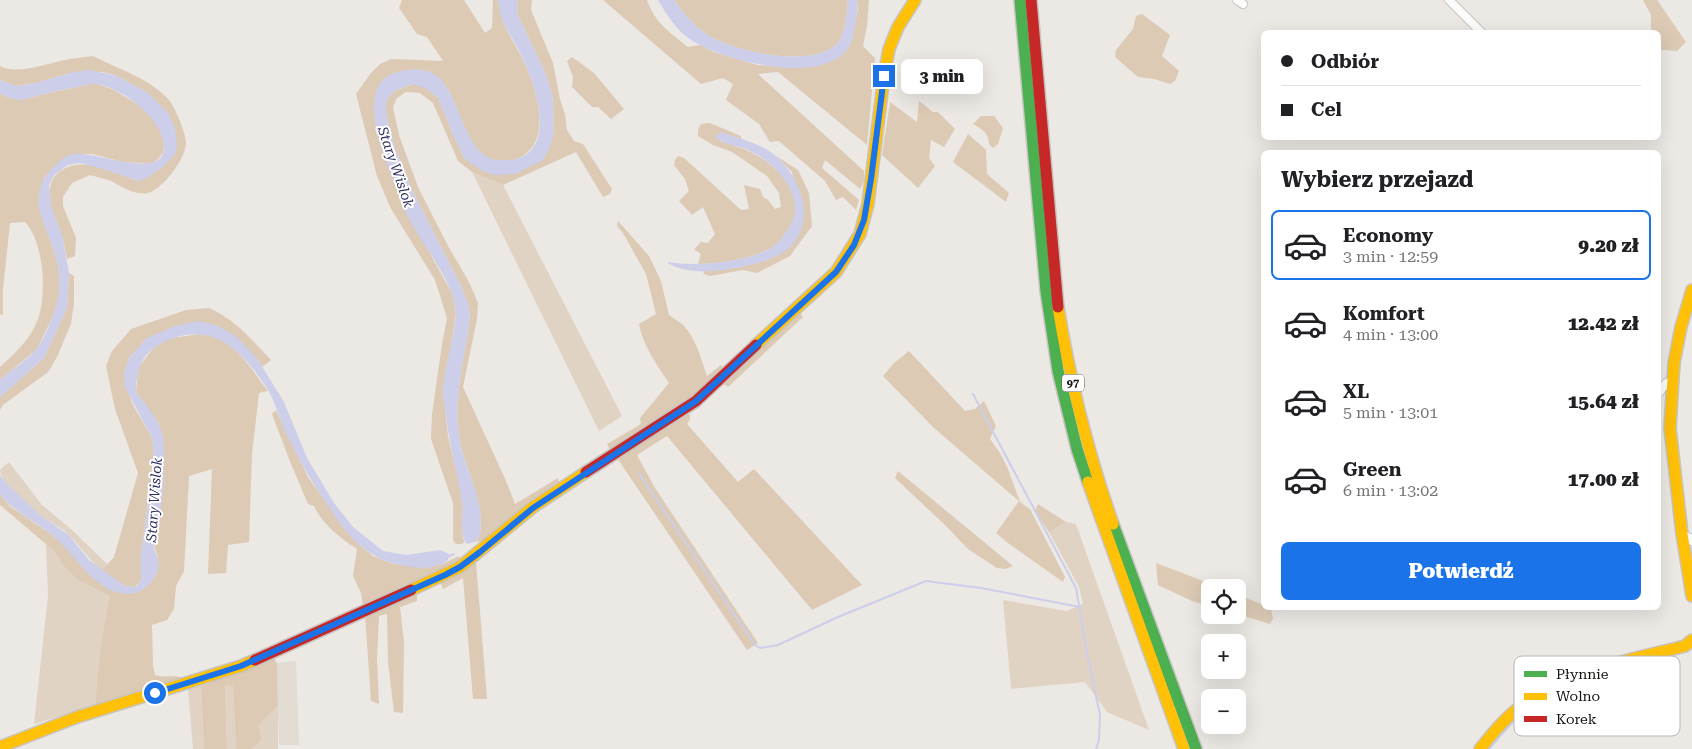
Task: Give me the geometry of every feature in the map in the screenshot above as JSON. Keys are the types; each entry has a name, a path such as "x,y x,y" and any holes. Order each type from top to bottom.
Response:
{"street":[{"path":"0,747 77,717 241,666 445,575 460,567 480,552 533,508 696,401 825,284 845,260 854,245 860,234 868,204 889,49 898,28 915,0"},
{"name":"97","path":"1020,0 1046,291 1063,394 1077,448 1096,504 1184,749"},
{"name":"97","path":"1030,0 1056,291 1071,376 1087,442 1106,500 1196,749"},
{"path":"1449,0 1479,30"},
{"path":"1692,290 1681,327 1672,381 1670,428 1682,534 1692,596"},
{"path":"1661,389 1666,383 1672,381"},
{"path":"1682,534 1692,541"},
{"path":"1648,656 1685,646 1692,640"},
{"path":"1480,749 1488,738 1514,712"}],"shaded area":[{"path":"402,0 464,0 485,33 492,28 493,0 498,0 503,22 523,60 538,102 539,129 536,141 530,151 519,158 498,161 486,157 473,143 467,134 450,93 434,74 376,93 432,257 453,295 456,313 445,408 448,436 463,506 462,527 465,542 461,544 456,544 453,540 453,503 431,439 432,414 447,318 435,280 390,207 377,176 356,94 380,64 391,59 443,61 427,37 417,34 399,8"},
{"path":"517,0 532,0 531,10 553,63 567,130 574,141 583,144 612,189 610,194 603,197 576,152 503,185 472,172 458,161 433,103 420,93 406,92 397,98 393,107 399,135 418,187 470,284 478,303 477,319 463,387 515,504 558,478 560,485 506,526 475,542 480,534 480,510 460,443 457,411 470,316 468,304 460,284 412,190 395,148 386,114 386,101 394,91 413,84 425,87 438,98 464,158 515,174 553,136 554,119 552,93 544,70 518,16"},
{"path":"603,0 647,0 658,21 688,47 700,45 714,52 757,65 800,68 850,45 858,10 858,0 869,0 863,46 875,58 867,145 778,72 758,74 864,171 864,181 860,189 825,160 822,168 859,200 856,210 843,197 836,200 825,181 779,141 770,142 759,124 726,100 733,84 723,78 701,84"},
{"path":"674,0 848,0 843,34 831,48 817,54 778,56 737,47 708,35 685,15"},
{"path":"1643,0 1657,0 1686,42 1677,51 1661,50 1661,30 1651,30 1651,15"},
{"path":"1142,14 1170,35 1162,56 1179,71 1175,81 1170,84 1138,77 1115,57 1116,50 1133,29 1136,16"},
{"path":"93,56 134,75 161,92 174,108 186,143 182,157 173,172 160,186 148,193 132,192 108,180 90,175 72,183 63,197 63,206 76,238 75,256 67,259 62,236 50,204 52,180 58,173 71,166 80,164 100,167 139,181 175,154 148,93 117,76 103,72 74,72 36,83 16,86 0,80 0,66 15,70"},
{"path":"572,57 594,73 624,109 611,119 598,107 592,107 572,87 573,77 567,61"},
{"path":"95,83 114,90 145,109 155,120 162,135 163,153 151,164 123,162 92,154 69,155 45,176 39,206 56,257 60,278 59,298 54,314 37,349 0,380 0,367 22,345 35,326 41,308 43,283 40,255 31,231 25,222 10,223 3,289 3,315 0,314 0,93 7,97 22,100"},
{"path":"919,101 933,112 938,112 955,129 944,147 931,140 929,158 935,166 918,188 882,155 890,102 917,122"},
{"path":"981,116 994,116 1003,128 998,144 993,148 989,144 988,137 984,132 973,124"},
{"path":"710,123 741,136 741,139 721,133 720,141 752,153 780,173 791,190 796,210 794,220 780,241 772,248 741,259 698,264 701,254 694,249 701,242 708,243 715,234 703,207 692,215 679,201 689,191 685,179 674,165 678,156 684,158 741,210 749,209 744,185 760,189 763,197 775,209 781,207 779,193 767,176 732,152 713,145 698,136 701,124"},
{"path":"968,134 986,150 987,174 1009,193 1006,202 953,162"},
{"path":"776,156 798,170 809,193 812,226 790,256 757,273 743,270 710,276 704,274 703,271 721,270 773,258 783,252 800,230 792,172"},
{"path":"472,172 503,185 622,416 599,431"},
{"path":"618,221 649,256 661,281 669,315 682,324 691,335 698,348 707,376 721,365 725,370 666,416 610,450 607,444 641,424 640,418 669,383 651,355 641,332 639,324 656,314 646,274 623,233 617,226"},
{"path":"69,273 74,276 74,303 71,324 57,357 48,372 3,405 0,410 0,397 44,358 67,308"},
{"path":"209,308 235,324 271,360 262,367 258,360 216,325 147,338 129,358 124,374 132,403 152,438 154,457 141,555 141,580 135,587 125,586 102,570 114,557 138,473 115,409 106,366 112,351 131,329 186,310"},
{"path":"799,312 803,317 728,387 722,383"},
{"path":"200,334 218,338 227,343 247,362 268,391 259,393 252,454 249,542 228,545 226,573 208,574 212,469 189,476 184,571 176,586 174,609 167,620 152,625 155,675 182,677 180,681 112,699 95,706 102,638 110,597 77,579 63,565 54,551 0,505 0,495 11,507 51,534 102,585 136,593 158,557 153,543 160,512 159,424 136,392 138,368 154,347 171,338"},
{"path":"909,351 965,411 975,409 984,401 996,426 990,439 1008,469 1020,502 1030,509 1065,577 1063,582 996,533 1019,501 934,428 883,376 894,363"},
{"path":"276,410 308,477 354,540 373,556 394,564 440,565 459,556 460,561 363,606 361,593 353,576 357,549 332,530 314,506 308,504 272,414"},
{"path":"685,413 690,415 687,424 738,482 754,469 862,585 812,610 667,436 637,455 655,488 758,643 747,650 617,458"},
{"path":"9,462 42,505 71,529 107,564 102,570 67,533 41,516 10,488 1,475 0,470"},
{"path":"898,471 1013,566 1005,569 997,568 968,549 895,478"},
{"path":"1038,504 1066,522 1049,532 1035,511"},
{"path":"1066,522 1076,524 1149,730 1107,712 1085,682 1011,689 1003,600 1067,611 1083,604 1079,587 1049,532"},
{"path":"46,544 74,575 110,597 102,638 95,706 34,724 48,596"},
{"path":"476,562 487,699 473,699 463,578 443,589 440,581"},
{"path":"1156,563 1201,580 1201,604 1192,601 1158,585"},
{"path":"417,591 417,601 400,607 404,643 403,713 394,712 388,662 387,614 379,616 377,657 379,704 371,701 365,615"},
{"path":"1246,598 1261,604 1261,610 1271,610 1273,619 1270,624 1246,616"},
{"path":"273,656 277,663 278,706 258,726 261,740 252,749 236,749 233,686 225,685 227,749 204,749 201,686 247,669"},
{"path":"296,661 299,745 279,745 277,663"},
{"path":"225,684 233,686 236,749 227,749"},
{"path":"201,686 204,749 193,749 188,688"},
{"path":"278,706 278,749 252,749 258,726"}],"water":[{"path":"498,0 517,0 518,16 544,70 552,93 553,136 543,160 515,174 495,175 482,171 464,158 438,98 425,88 412,84 394,91 386,101 386,114 395,148 412,190 460,284 468,304 470,316 457,411 460,443 480,510 481,521 479,536 475,542 467,544 462,529 462,503 443,395 456,317 455,302 445,278 404,209 380,144 374,107 378,88 389,75 411,70 430,72 444,83 452,96 471,140 480,151 491,159 506,160 517,159 527,154 534,146 538,136 540,124 537,99 523,60 501,17"},
{"path":"658,0 674,0 698,28 720,41 757,52 778,56 798,56 817,54 831,48 843,34 848,0 858,0 856,23 850,45 838,58 820,65 798,68 749,62 706,48 691,40 676,27"},
{"path":"90,70 117,76 148,93 168,113 175,128 177,145 175,154 164,166 139,181 80,163 68,165 54,175 49,185 51,206 62,235 69,273 67,308 44,358 0,397 0,380 30,356 42,341 55,310 59,294 58,268 39,208 40,189 46,175 60,160 69,155 79,154 139,164 152,163 161,158 164,147 162,136 157,126 129,98 106,86 89,84 22,100 10,98 0,93 0,80 16,86"},
{"path":"721,132 764,148 777,157 798,187 804,210 803,222 799,234 792,245 787,250 766,260 751,265 719,270 693,271 677,267 668,262 695,264 726,262 756,255 779,242 792,222 795,208 794,201 785,180 768,162 743,148 725,143 715,137"},
{"path":"198,321 216,325 237,337 258,360 284,402 307,458 334,503 353,527 383,551 406,555 440,550 449,554 448,560 437,566 419,568 387,561 364,549 338,521 317,490 284,429 268,390 258,375 235,350 209,336 194,334 178,337 160,344 144,358 137,377 136,392 152,413 163,437 164,475 161,506 153,543 159,566 150,584 139,592 126,594 106,587 88,574 58,540 24,516 0,495 0,475 41,516 69,535 89,560 125,586 136,587 141,580 141,555 154,457 152,438 125,387 124,374 129,358 147,338 175,326"}],"waterway":[{"path":"973,394 1076,588 1100,715 1099,740 1096,749"},
{"path":"639,473 755,645 760,648 778,645 838,617 926,581 981,588 1080,607"},
{"name":"Stary Wislok","path":"447,557 454,554"},
{"path":"1489,749 1514,721"}],"traffic: fast":[{"path":"1020,0 1046,291 1058,371 1077,449 1088,482"},
{"path":"1113,524 1196,749"}],"traffic: slow":[{"path":"756,345 836,272 860,234 868,204 889,49 898,27 915,0"},
{"path":"1692,290 1681,327 1674,363 1670,428 1682,534 1692,596"},
{"path":"1058,307 1081,417 1113,524"},
{"path":"411,590 460,567 533,507 586,472"},
{"path":"1088,482 1184,749"},
{"path":"1644,656 1685,646 1692,640"},
{"path":"0,747 77,717 255,660"},
{"path":"1480,749 1498,727 1514,712"}],"traffic: jam":[{"path":"1031,0 1058,307"},
{"path":"586,472 696,401 756,345"},
{"path":"255,660 411,590"}],"route":[{"path":"155,693 221,674 241,666 460,567 533,508 696,401 825,284 845,260 854,245 860,234 868,204 884,76"}]}
